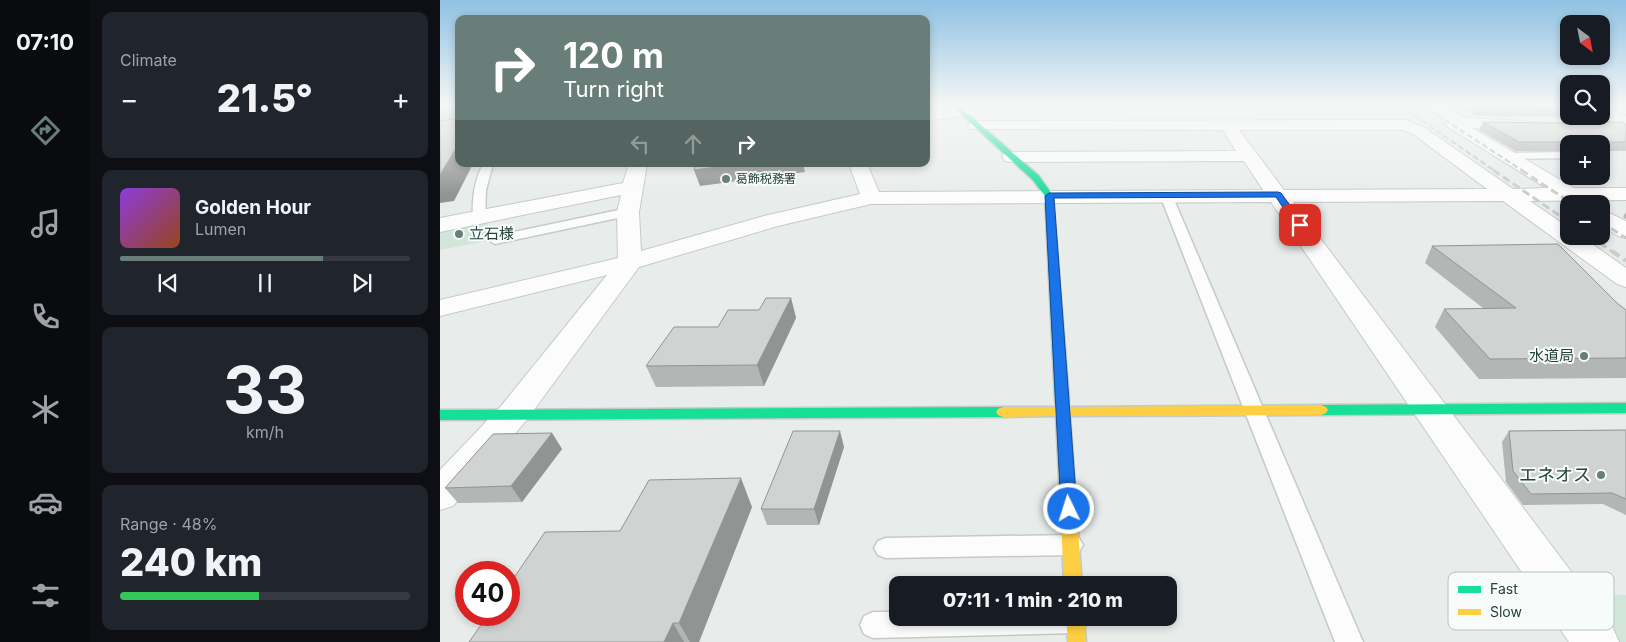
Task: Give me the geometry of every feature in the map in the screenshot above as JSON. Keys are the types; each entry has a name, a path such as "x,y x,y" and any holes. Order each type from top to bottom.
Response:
{"street":[{"path":"986,135 1036,178 1049,196 1073,576"},
{"path":"1071,135 1092,157"},
{"path":"1229,135 1278,195 1546,572"},
{"path":"1424,135 1626,279"},
{"path":"1475,135 1570,195"},
{"path":"1011,157 1248,156"},
{"path":"440,495 513,414 630,262 628,212 637,167"},
{"path":"859,167 871,198"},
{"path":"440,225 632,186"},
{"path":"440,308 630,262 772,221 871,198 1506,194 1560,198"},
{"path":"1610,196 1626,194"},
{"path":"1610,221 1626,231"},
{"path":"440,415 1063,413 1626,408"},
{"path":"1587,630 1596,642"}],"lane":[{"path":"1508,156 1560,156"},
{"path":"479,218 478,198 480,182 487,167"},
{"path":"1166,195 1348,642"},
{"path":"495,240 628,212"},
{"path":"886,548 1071,545"},
{"path":"873,625 889,625"}],"green space":[{"path":"488,219 487,241 440,250 440,229"},
{"path":"1614,595 1626,595 1626,642 1619,642 1610,630 1614,630"}],"building":[{"path":"440,135 455,135 455,150 440,175"},
{"path":"1506,135 1626,135 1626,142 1610,142 1610,135 1560,135 1560,142 1519,142"},
{"path":"694,167 716,167 694,170"},
{"path":"1558,244 1626,310 1626,358 1490,359 1444,309 1516,308 1432,246"},
{"path":"766,298 791,298 757,365 646,366 674,327 718,327 728,310 759,310"},
{"path":"1626,430 1626,499 1612,493 1531,494 1513,471 1509,431"},
{"path":"793,431 840,431 814,509 761,509"},
{"path":"552,433 511,486 445,488 493,434"},
{"path":"741,478 679,623 673,623 664,642 469,642 480,626 520,626 520,569 545,532 620,531 649,480"}],"railway":[{"path":"1443,135 1495,171"},
{"path":"1468,135 1523,171"},
{"path":"1493,170 1560,216"},
{"path":"1521,170 1560,196"},
{"path":"1610,228 1626,238"},
{"path":"1603,245 1614,253"},
{"path":"1612,251 1626,261"}],"traffic: fast":[{"path":"988,135 1036,178 1049,196 1062,400"},
{"path":"1321,410 1626,408"},
{"path":"440,415 1003,412"}],"traffic: slow":[{"path":"1062,400 1072,576"},
{"path":"1003,412 1321,410"},
{"path":"1076,626 1077,642"}],"place":[{"name":"葛飾税務署","path":"726,179"},
{"name":"立石様","path":"459,234"},
{"name":"水道局","path":"1584,356"},
{"name":"エネオス","path":"1601,475"}],"route":[{"path":"1069,509 1049,196 1278,195 1300,225"}]}
